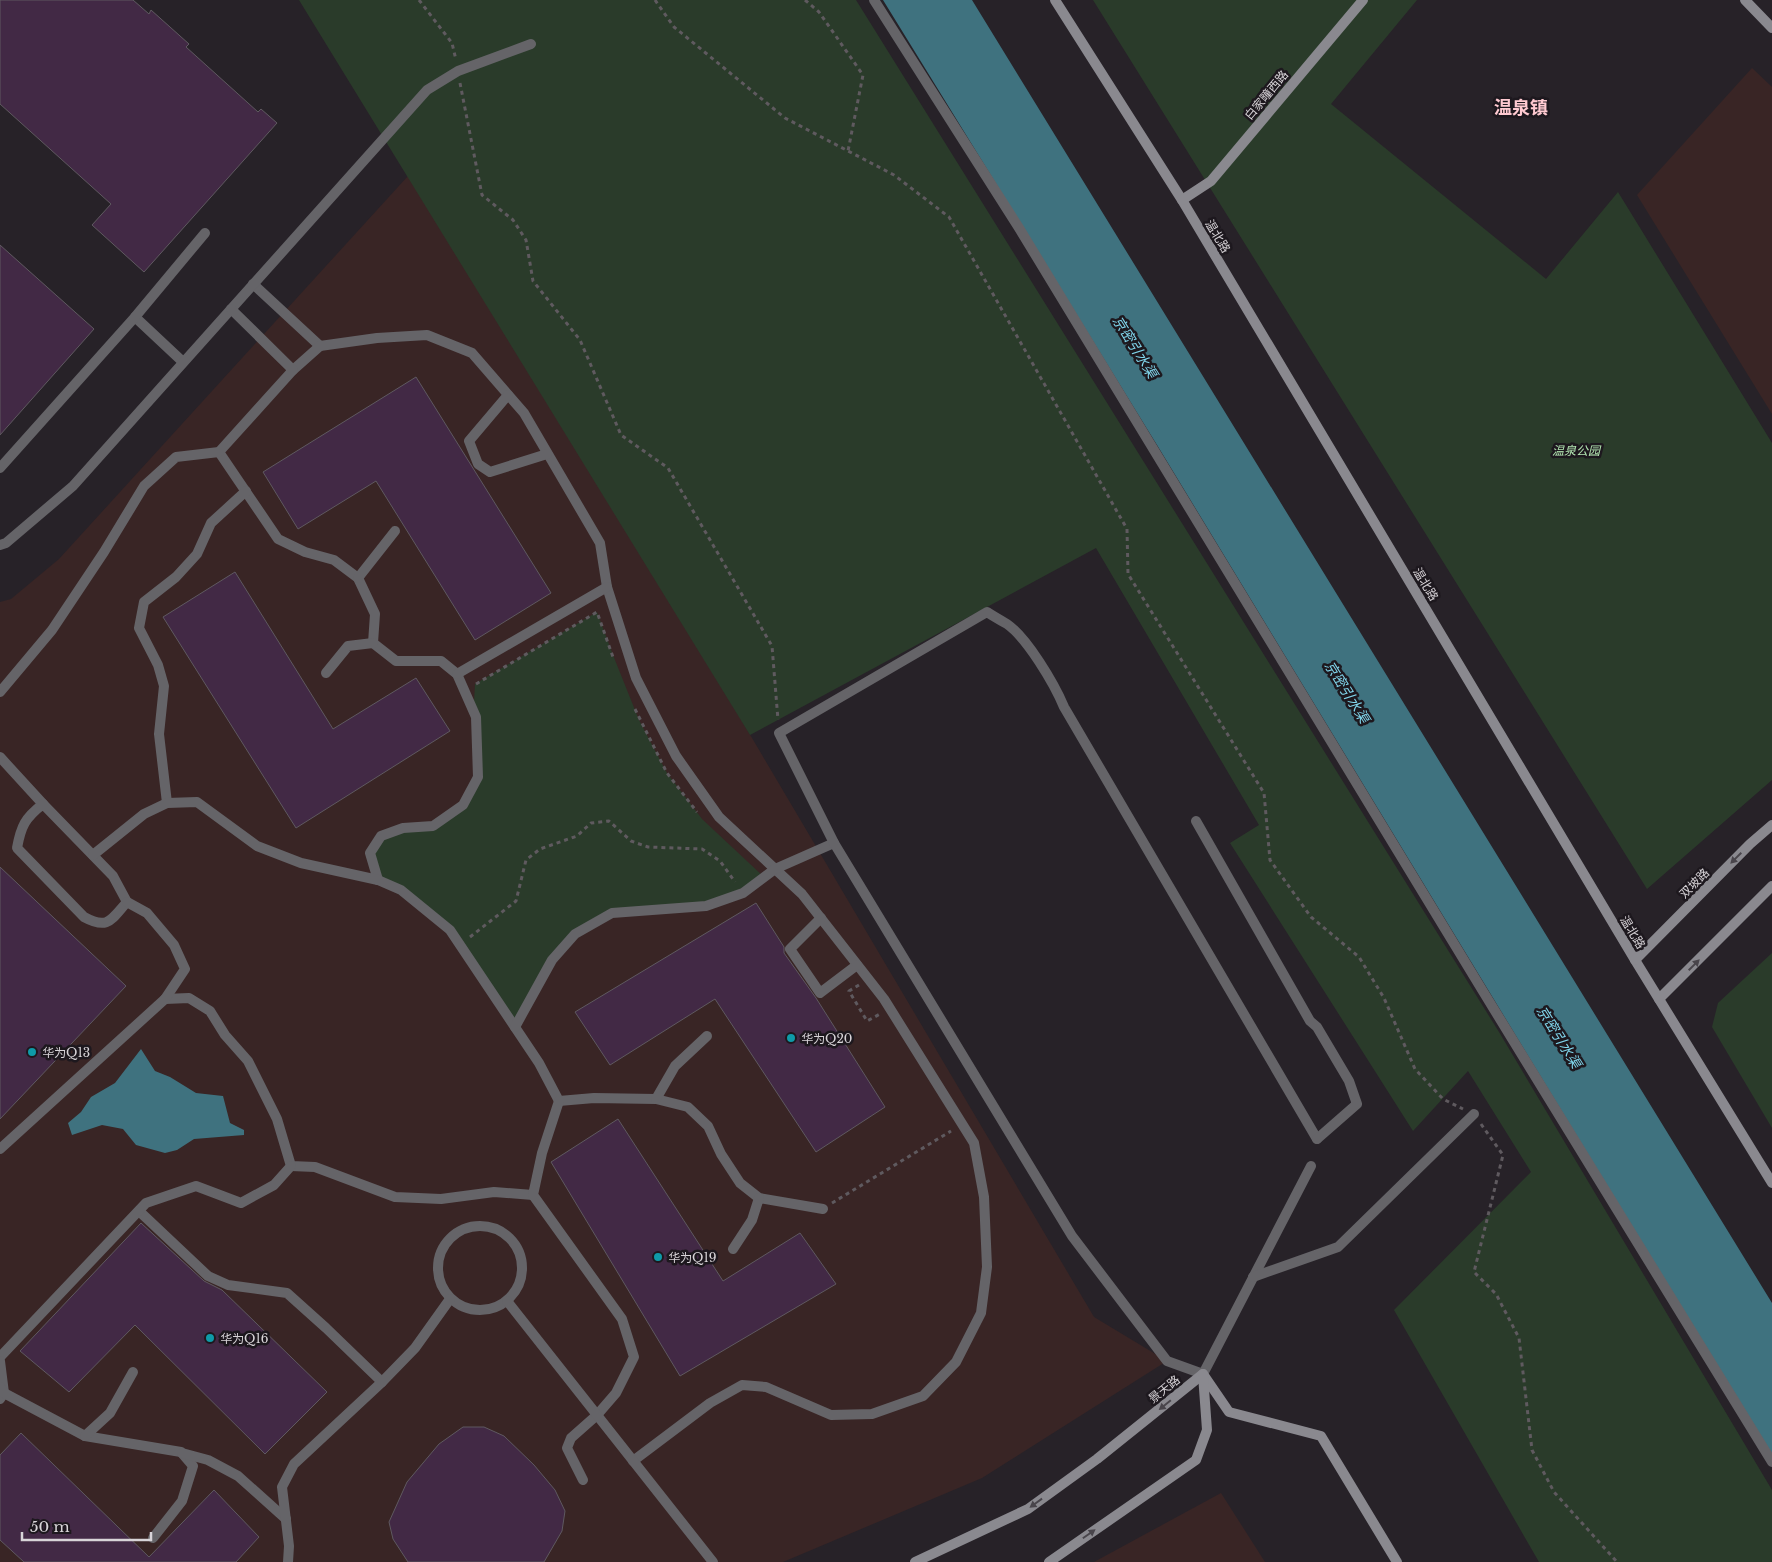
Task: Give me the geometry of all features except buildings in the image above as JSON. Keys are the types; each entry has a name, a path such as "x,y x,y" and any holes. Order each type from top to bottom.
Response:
{"main road":[{"name":"温北路","path":"1055,0 1182,200 1635,960 1772,1183"},
{"name":"白家疃西路","path":"1182,200 1211,180 1363,0"},
{"path":"1745,0 1772,28"},
{"name":"双坡路","path":"1635,960 1750,844 1772,825"},
{"path":"1659,999 1772,886"},
{"path":"1049,1562 1196,1460 1207,1430 1203,1374"},
{"path":"1203,1374 1229,1412 1321,1436 1397,1562"},
{"name":"景天路","path":"915,1562 1028,1509 1097,1459 1203,1374"}],"street":[{"path":"874,0 1019,228 1484,994 1772,1462"},
{"path":"0,544 6,543 73,486 427,90 458,72 532,44"},
{"path":"0,468 135,317 204,233"},
{"path":"253,284 320,346"},
{"path":"231,309 293,370"},
{"path":"135,317 183,362"},
{"path":"0,692 52,630 104,552 144,486 176,457 219,452 293,370 320,346 377,338 427,335 472,353 524,414 600,543 607,587 636,678 676,756 719,818 802,894 884,999 974,1143 984,1198 986,1267 981,1313 956,1362 922,1396 872,1414 831,1415 766,1387 742,1385 710,1403 633,1461"},
{"path":"508,395 469,441 478,464 490,472 547,454"},
{"path":"219,452 278,539 305,552 334,560 358,578 375,614 373,643"},
{"path":"167,803 159,734 164,686 158,665 139,628 144,602 176,576 197,554 211,523 246,491"},
{"path":"358,578 395,531"},
{"path":"456,674 607,587"},
{"path":"1196,821 1310,1021 1317,1028 1349,1081 1357,1104 1317,1139 1064,707 1056,689 1026,644 1008,625 986,612 780,733 834,843 1072,1236 1167,1361 1203,1374 1311,1166"},
{"path":"326,673 348,646 373,643 396,661 441,662 456,674 476,717 478,777 463,805 433,826 403,828 381,836 370,853 378,880"},
{"path":"0,757 113,876 127,902 147,913 174,945 185,968 165,999 0,1149"},
{"path":"93,855 144,814 167,803 197,802 257,846 300,863 378,880 400,890 450,930 539,1063 559,1101 542,1153 533,1195 622,1319 634,1357 616,1393 597,1415 571,1438 567,1448 583,1480"},
{"path":"44,804 30,814 20,831 17,848 84,917 97,924 109,922 127,902"},
{"path":"515,1027 552,960 576,934 612,913 706,906 743,892 775,869 834,843"},
{"path":"821,918 790,949 820,993 857,966"},
{"path":"165,999 189,998 210,1011 225,1035 248,1061 277,1119 291,1166"},
{"path":"656,1098 675,1066 707,1036"},
{"path":"559,1101 594,1098 656,1098 688,1107 708,1126 740,1183 759,1198 823,1209"},
{"path":"1253,1277 1338,1247 1474,1114"},
{"path":"291,1166 315,1167 394,1197 441,1199 494,1192 533,1195"},
{"path":"286,1519 238,1476 208,1460 181,1452 85,1436 1,1393 0,1359 146,1203 196,1186 240,1203 274,1185 291,1166"},
{"path":"733,1249 752,1220 759,1198"},
{"path":"139,1211 208,1276 228,1285 287,1293 382,1382"},
{"path":"484,1225 498,1229 510,1237 518,1249 523,1262 522,1277 517,1290 507,1301 496,1307 483,1310 470,1309 450,1299 440,1283 437,1269 440,1254 446,1242 457,1232 470,1226 484,1225"},
{"path":"291,1560 282,1487 294,1464 382,1382 415,1348 450,1299"},
{"path":"507,1301 713,1562"},
{"path":"85,1436 110,1413 133,1372"},
{"path":"154,1538 182,1501 193,1466 181,1452"}],"path":[{"path":"419,0 452,42 482,195 513,220 526,240 533,281 580,340 621,435 668,468 772,646 780,733"},
{"path":"655,0 674,27 785,118 894,175 949,217 1127,529 1128,574 1264,793 1270,860 1311,917 1359,957 1384,998 1415,1069 1443,1099 1474,1114 1503,1155 1474,1272 1496,1294 1520,1338 1532,1450 1554,1492 1617,1562"},
{"path":"805,0 819,12 864,75 848,151"},
{"path":"475,693 475,684 597,612 616,663"},
{"path":"633,703 666,773 702,818"},
{"path":"460,945 516,901 526,860 540,849 577,836 591,823 609,821 632,841 648,847 702,849 720,861 743,892"},
{"path":"823,1209 962,1125"}],"shaded area":[{"path":"1752,68 1772,87 1772,414 1637,195"},
{"path":"408,176 739,716 1094,1317 1167,1361 982,1478 783,1562 0,1562 0,602 11,599 59,559"},
{"path":"1221,1493 1265,1562 1094,1562"}],"green space":[{"path":"299,0 856,0 1499,1032 1772,1490 1772,1562 1539,1562 1394,1310 1531,1172 1468,1071 1413,1131 1230,843 1259,825 1096,548 750,735"},
{"name":"温泉公园","path":"1093,0 1417,0 1331,104 1546,279 1618,192 1772,443 1772,780 1647,889"},
{"path":"597,612 639,720 667,773 702,819 764,877 706,906 612,913 576,933 552,960 515,1027 450,930 378,880 370,853 381,836 433,826 463,805 478,777 474,702 475,684"},
{"path":"1772,953 1772,1128 1712,1027 1718,1003"}],"water":[{"name":"京密引水渠","path":"883,0 972,0 1772,1303 1772,1454 1157,445"},
{"path":"141,1049 155,1071 170,1077 196,1093 223,1096 230,1123 244,1130 244,1135 194,1139 177,1150 165,1153 136,1145 123,1129 102,1125 72,1135 68,1123 81,1112 91,1097 115,1083"}],"place":[{"name":"华为Q20","path":"791,1038"},
{"name":"华为Q13","path":"32,1052"},
{"name":"华为Q19","path":"658,1257"},
{"name":"华为Q16","path":"210,1338"}],"district":[{"name":"温泉镇","path":"1521,108"}]}
